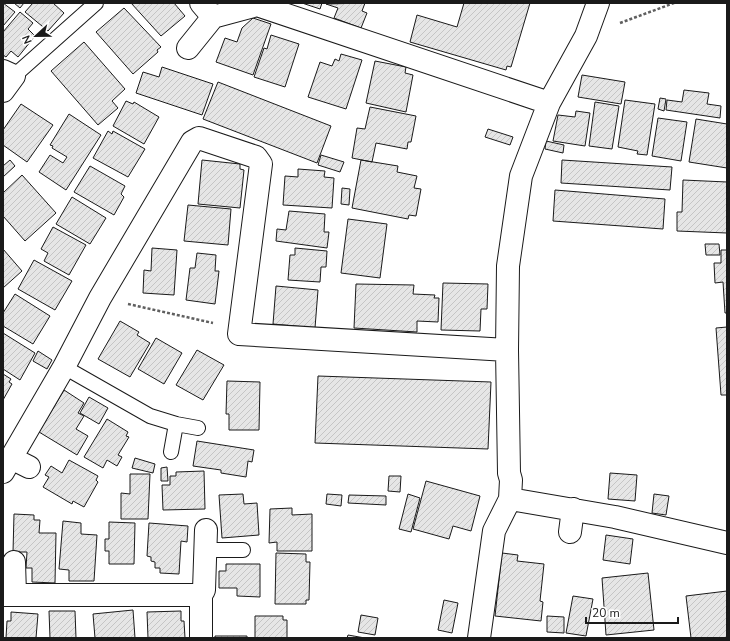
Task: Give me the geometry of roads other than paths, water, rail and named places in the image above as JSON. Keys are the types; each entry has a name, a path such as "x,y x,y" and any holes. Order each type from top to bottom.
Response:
{"street":[{"path":"479,638 494,531 510,499 511,480 509,473 507,350 508,266 521,176 549,103 586,36 598,3"},
{"path":"188,48 207,10 257,5 549,103"},
{"path":"14,465 100,298 192,142 199,138 256,157 262,164 240,334 507,350"},
{"path":"510,499 573,509 727,543"},
{"path":"570,532 573,509"},
{"path":"201,638 201,596 204,590 206,540"},
{"path":"14,562 9,594 201,596"}],"lane":[{"path":"7,79 96,3"},
{"path":"64,367 150,416 176,424 198,428"},
{"path":"171,452 176,424"},
{"path":"206,540 242,550"}]}
